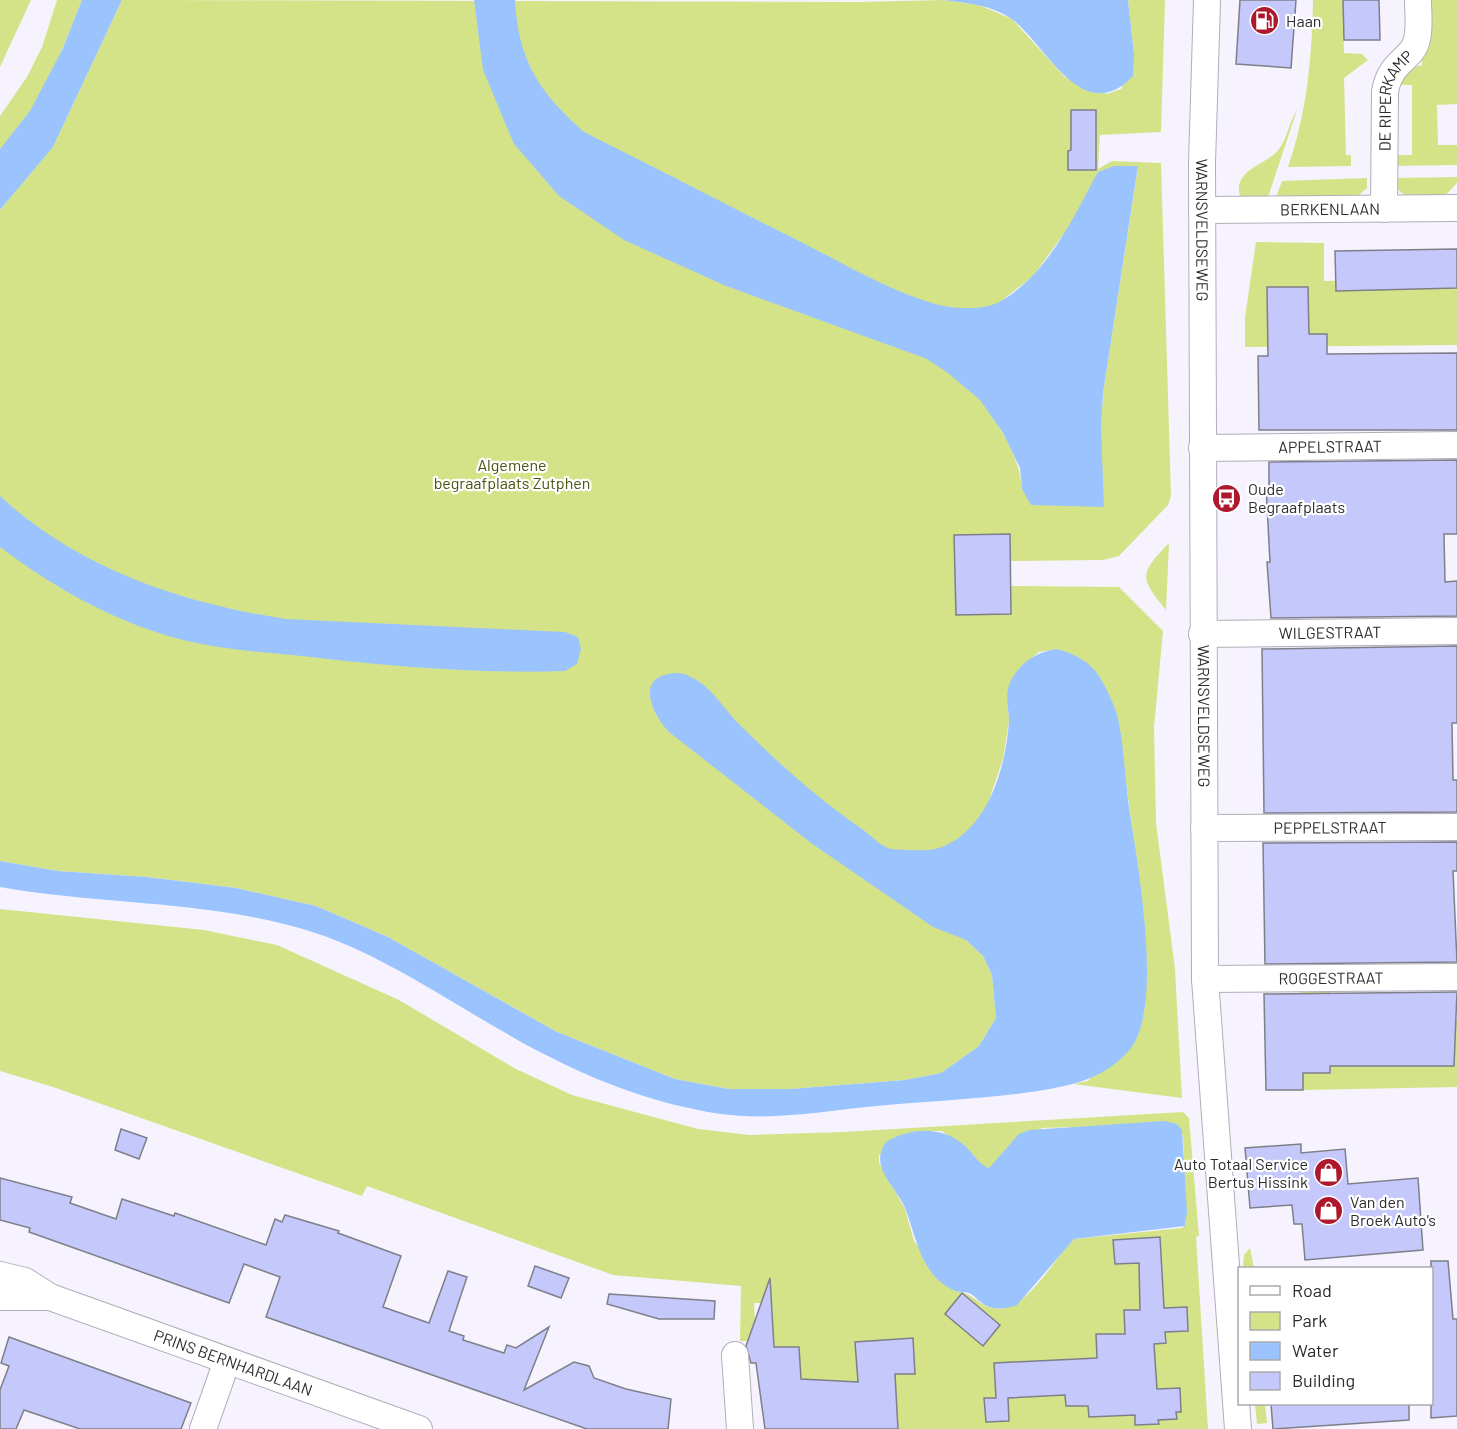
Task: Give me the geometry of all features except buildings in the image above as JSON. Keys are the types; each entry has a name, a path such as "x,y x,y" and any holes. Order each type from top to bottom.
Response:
{"street":[{"name":"WARNSVELDSEWEG","path":"1207,0 1202,210 1205,979 1238,1429"},
{"name":"DE RIPERKAMP","path":"1384,209 1387,77 1395,66 1412,51 1417,40 1418,0"},
{"name":"BERKENLAAN","path":"1202,210 1457,208"},
{"name":"APPELSTRAAT","path":"1202,448 1457,445"},
{"name":"WILGESTRAAT","path":"1202,634 1457,631"},
{"name":"PEPPELSTRAAT","path":"1204,828 1457,826"},
{"name":"ROGGESTRAAT","path":"1205,979 1457,977"},
{"name":"PRINS BERNHARDLAAN","path":"0,1275 25,1281 50,1297 419,1429"},
{"name":"PRINS BERNHARDLAAN","path":"0,1297 50,1297"},
{"path":"735,1355 740,1429"},
{"path":"203,1429 227,1361"}],"green space":[{"path":"0,0 31,0 0,67"},
{"path":"57,0 82,0 58,59 38,99 14,135 0,149 0,116 27,77 42,47"},
{"name":"Algemene begraafplaats Zutphen","path":"122,0 858,2 943,0 979,5 1012,19 1065,77 1107,94 1121,89 1134,54 1128,0 1165,0 1161,132 1100,135 1098,169 1112,161 1161,163 1171,496 1168,505 1119,556 1103,560 1010,561 1011,586 1119,587 1163,631 1154,727 1156,823 1175,969 1182,1098 1073,1084 1088,1081 1144,1014 1146,984 1144,917 1117,715 1057,649 1039,652 1022,666 1008,698 1009,721 1003,759 987,806 967,834 966,940 983,956 992,975 996,1018 979,1046 941,1073 905,1080 790,1089 729,1089 675,1079 557,1032 388,937 316,906 236,888 147,877 58,871 0,861 0,210 53,147","holes":["1138,167 1103,393 1101,429 1022,489 1013,453 980,399 1000,302 1033,276 1063,235"]},
{"path":"1313,0 1343,0 1344,53 1362,54 1368,60 1344,78 1346,155 1351,155 1351,166 1288,167 1300,126 1307,85"},
{"path":"1422,0 1457,0 1457,104 1437,105 1438,145 1457,145 1457,165 1392,166 1391,155 1412,155 1412,85 1391,85 1393,73 1422,65"},
{"path":"1297,110 1267,200 1241,200 1240,181 1244,175 1279,149"},
{"path":"1457,177 1457,183 1443,198 1406,195 1400,192 1393,178"},
{"path":"1367,178 1367,188 1353,200 1275,200 1282,181"},
{"path":"1256,242 1324,243 1324,281 1457,278 1457,345 1245,347 1245,317"},
{"path":"1169,543 1166,610 1151,590 1146,576 1152,562"},
{"path":"0,909 204,930 277,945 399,1000 516,1069 572,1095 698,1129 749,1135 843,1132 1183,1112 1189,1118 1199,1236 1196,1237 1208,1429 898,1429 896,1391 838,1381 806,1383 793,1429 800,1363 799,1347 774,1347 772,1303 754,1303 755,1322 750,1341 740,1341 741,1286 613,1275 367,1186 362,1196 53,1087 0,1071","holes":["1177,1124 1183,1136 1186,1224 1182,1228 1074,1239 1027,1295 1004,1308 992,1308 967,1294 954,1291 914,1241 905,1209 879,1163 879,1155 929,1131 942,1131 984,1167 989,1168 1042,1128","962,1293 1000,1325 983,1345 945,1314","1163,1297 1164,1308 1187,1307 1188,1331 1165,1332 1166,1343 1143,1345 1157,1389 1180,1389 1181,1411 1176,1412 1176,1419 1158,1420 1158,1424 1136,1425 1134,1402 1118,1415 1089,1417 1088,1406 1066,1406 1065,1395 1008,1398 1009,1420 986,1422 984,1399 996,1398 995,1375 1063,1364 1063,1359 1097,1358 1096,1334 1125,1334 1124,1310 1140,1310","913,1338 915,1373 891,1374 889,1339"]},
{"path":"1301,988 1330,988 1330,1021 1457,1021 1457,1087 1303,1090"},
{"path":"1250,1248 1254,1267 1243,1267 1244,1255"},
{"path":"1255,1405 1265,1405 1267,1423 1257,1424"}],"water":[{"path":"82,0 122,0 53,147 0,210 0,149 30,111 62,50"},
{"path":"474,0 515,0 521,41 534,74 555,104 584,132 866,276 935,304 968,308 1001,301 1018,289 1046,260 1069,225 1098,172 1114,166 1138,166 1103,393 1101,429 1104,507 1031,505 1022,489 1020,468 1003,433 980,400 927,359 726,286 624,240 559,196 514,144 483,70"},
{"path":"943,0 1128,0 1134,54 1133,76 1115,90 1098,93 1082,88 1067,78 1013,20 997,11"},
{"path":"0,496 30,521 97,563 134,579 209,604 286,619 565,632 578,637 581,649 577,664 565,671 532,672 433,668 237,649 172,637 126,621 82,600 39,575 0,547"},
{"path":"1057,649 1077,657 1094,669 1107,690 1118,718 1142,895 1147,967 1146,999 1141,1027 1131,1048 1122,1058 1101,1073 1064,1086 997,1096 779,1116 740,1116 698,1110 630,1092 565,1065 367,954 306,930 231,913 0,887 0,861 58,871 147,877 236,888 316,906 388,937 557,1032 675,1079 729,1089 790,1089 905,1080 941,1073 979,1046 996,1018 992,975 983,956 966,940 933,927 811,843 669,732 652,706 651,688 655,680 663,675 679,673 695,679 711,692 738,723 783,766 829,805 881,844 892,849 931,850 958,838 983,811 992,794 1004,758 1009,721 1007,698 1009,685 1017,671 1028,660"},
{"path":"1164,1121 1177,1124 1182,1130 1187,1212 1185,1226 1074,1239 1017,1305 1004,1308 986,1306 971,1294 953,1290 933,1275 921,1254 905,1208 885,1176 880,1160 881,1151 886,1142 916,1131 937,1132 957,1139 982,1165 989,1168 1019,1134 1029,1130"}],"place":[{"name":"Haan","path":"1265,21"},
{"name":"Oude Begraafplaats","path":"1227,498"},
{"name":"Auto Totaal Service Bertus Hissink","path":"1329,1173"},
{"name":"Van den Broek Auto's","path":"1329,1211"}]}
